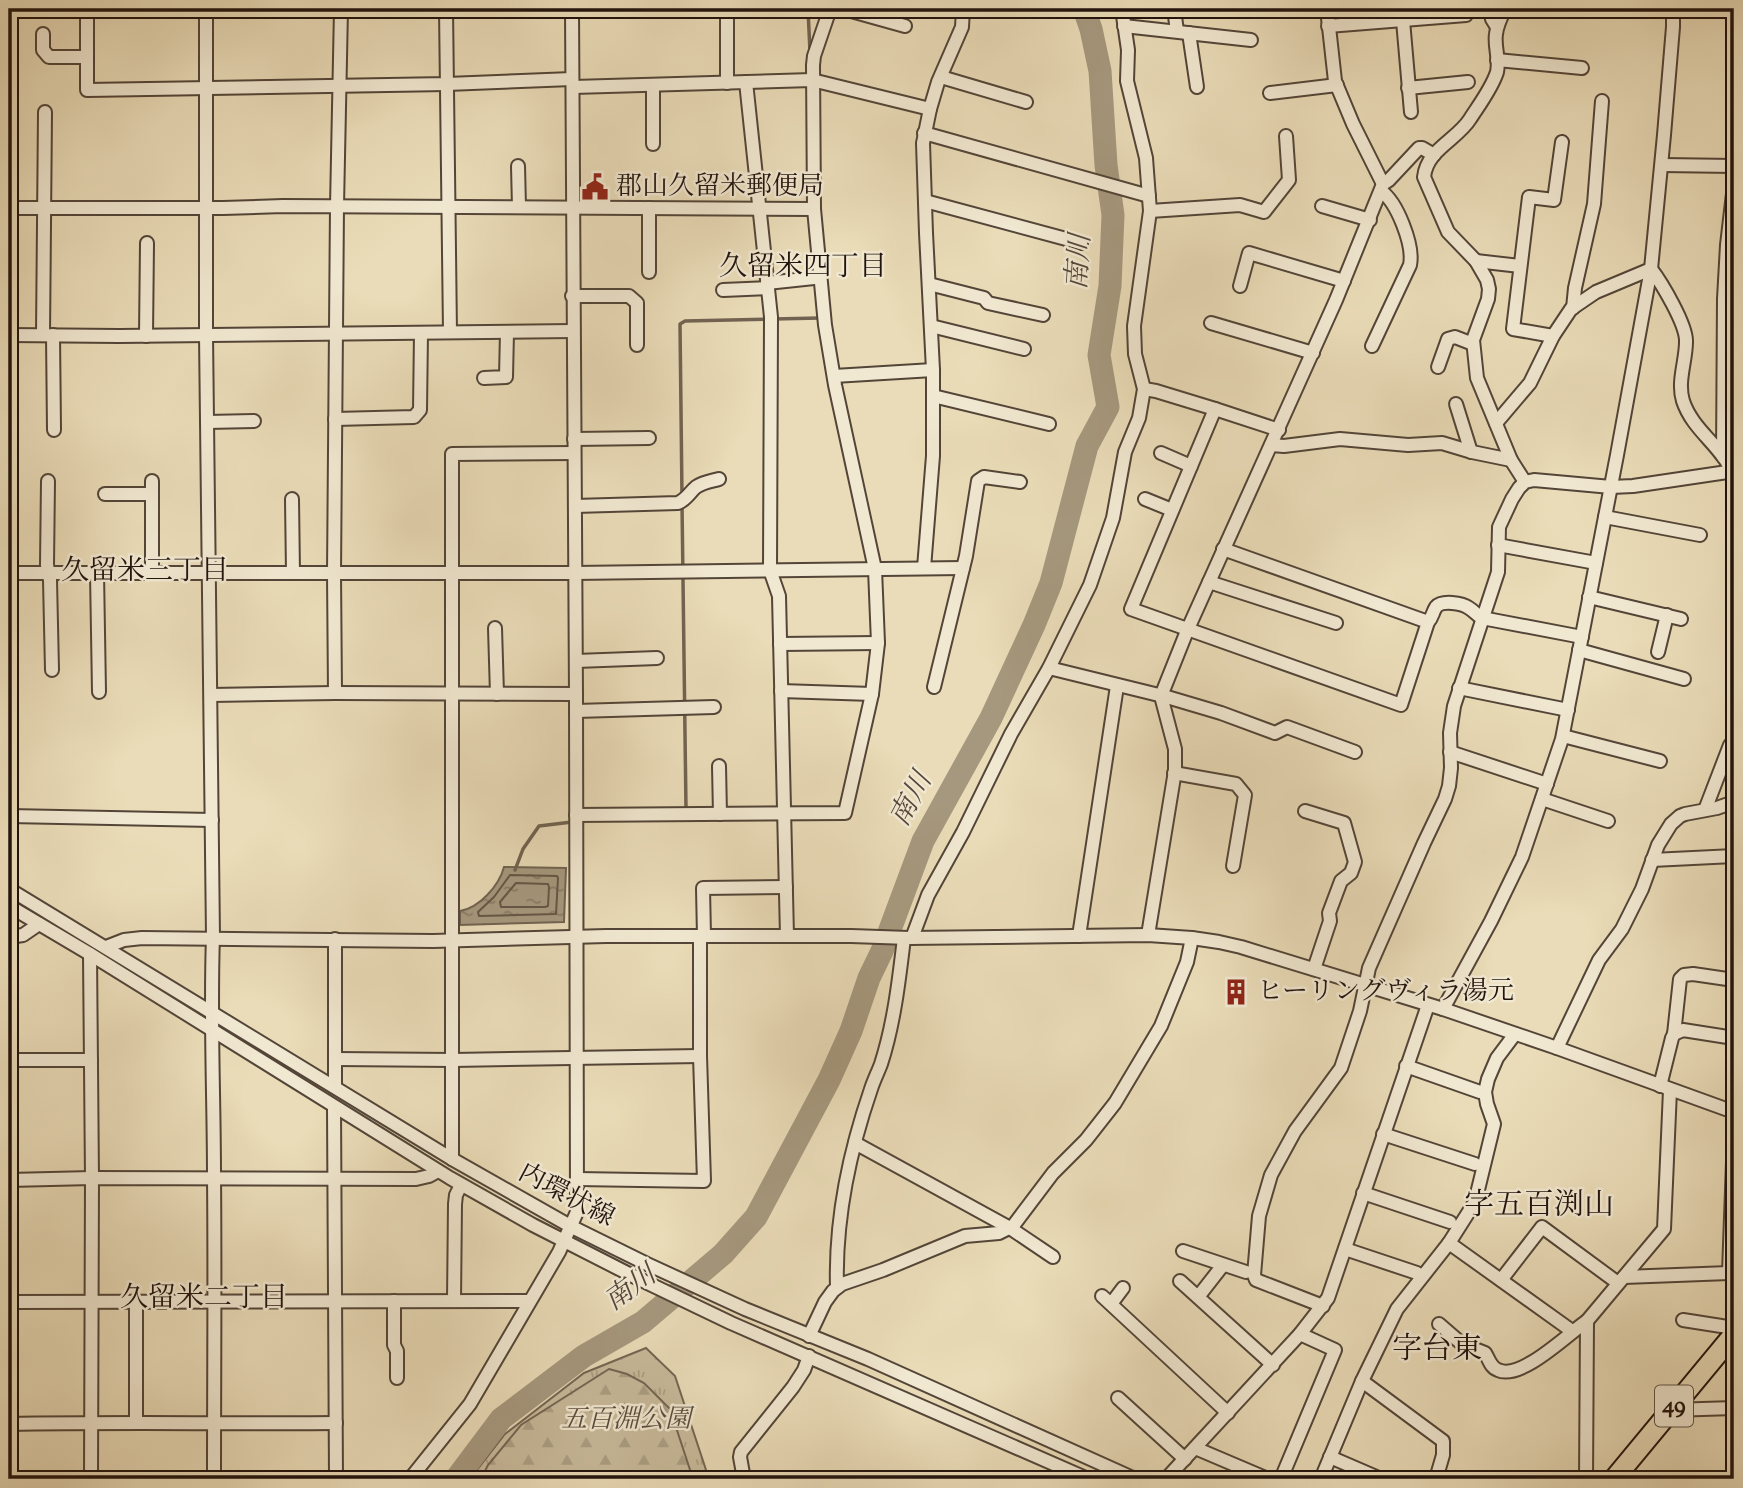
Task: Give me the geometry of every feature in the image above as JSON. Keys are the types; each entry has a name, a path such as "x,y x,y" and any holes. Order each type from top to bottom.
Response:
{"highway":[{"name":"49","path":"1614,1479 1734,1334"}],"street":[{"path":"87,9 87,90 447,84 653,85 812,80 930,109"},
{"path":"206,9 206,335 213,937 211,1011 215,1178 214,1479"},
{"path":"335,693 335,419 341,9"},
{"path":"446,9 450,332"},
{"path":"410,1479 470,1404 565,1241 577,1212 572,9"},
{"path":"727,9 727,83"},
{"path":"576,815 845,813 872,694 878,643 875,569 825,325 814,209 812,80 814,56 830,9"},
{"path":"844,9 905,26"},
{"path":"924,568 933,456 933,370 924,133 940,77 962,27 963,9"},
{"path":"837,1287 841,1208 855,1143 888,1035 908,938 1090,585 1113,518 1125,452 1139,418 1144,389 1135,354 1134,326 1150,211 1146,158 1126,81 1128,50 1122,9"},
{"path":"1174,9 1183,32 1197,87"},
{"path":"1327,9 1337,85 1382,188 1401,220 1411,257 1410,265 1372,346"},
{"path":"1490,9 1497,27"},
{"path":"1505,9 1495,38 1497,72 1494,79 1468,122 1434,155 1425,170 1424,179 1448,232 1476,261 1487,280 1489,289 1486,305 1473,344 1478,383 1511,460 1525,482"},
{"path":"1443,1009 1522,857 1563,736 1651,269 1662,165 1673,9"},
{"path":"1328,26 1402,14 1466,15"},
{"path":"1402,14 1410,112"},
{"path":"1124,26 1251,40"},
{"path":"43,34 43,50 49,57 87,57"},
{"path":"1497,60 1582,68"},
{"path":"940,77 1026,102"},
{"path":"746,82 771,317 770,569 779,596 787,936"},
{"path":"1408,88 1468,82"},
{"path":"653,85 653,144"},
{"path":"1270,93 1337,85"},
{"path":"1573,308 1594,204 1602,101"},
{"path":"45,112 48,335 54,430"},
{"path":"924,133 1149,196"},
{"path":"1150,211 1240,205 1264,212 1289,180 1286,136"},
{"path":"1553,336 1513,329 1529,197 1554,200 1562,142"},
{"path":"1148,935 1174,773 1175,749 1161,696 1223,549 1313,353 1382,188 1419,148 1434,155"},
{"path":"1662,165 1734,166"},
{"path":"519,166 519,207"},
{"path":"1723,456 1724,299 1734,185"},
{"path":"925,201 1082,243"},
{"path":"9,208 448,206 814,209"},
{"path":"1322,206 1370,220"},
{"path":"649,208 649,272"},
{"path":"146,336 147,243"},
{"path":"1240,286 1249,253 1344,281"},
{"path":"1476,261 1520,265"},
{"path":"1496,423 1530,383 1553,336 1573,308 1596,292 1651,269"},
{"path":"1323,1306 1256,1280 1254,1275 1259,1216 1271,1175 1295,1131 1341,1068 1360,1011 1369,968 1445,799 1449,786 1451,723 1459,688 1498,572 1498,533 1512,499 1525,482 1534,480 1611,487 1733,473 1723,456 1695,424 1683,400 1681,386 1685,330 1651,269"},
{"path":"723,290 814,278"},
{"path":"929,284 984,298 988,303 1043,315"},
{"path":"572,296 629,296 637,303 637,345"},
{"path":"1211,323 1313,353"},
{"path":"931,326 1024,349"},
{"path":"9,335 573,331"},
{"path":"484,378 506,377 507,332"},
{"path":"335,419 414,417 420,410 421,333"},
{"path":"1438,367 1448,339 1455,337 1473,344"},
{"path":"834,376 933,370"},
{"path":"1144,389 1215,408 1279,430"},
{"path":"933,396 1049,424"},
{"path":"1456,404 1471,452"},
{"path":"1215,408 1131,609 1401,705 1428,622 1442,603 1464,605 1482,618 1580,644 1684,679"},
{"path":"207,422 254,421"},
{"path":"574,439 649,438"},
{"path":"1271,445 1284,446 1340,439 1413,445 1438,443 1511,460"},
{"path":"452,1159 452,454 574,453"},
{"path":"1161,453 1191,466"},
{"path":"934,687 963,568 978,481 984,477 1020,482"},
{"path":"575,506 678,503 706,482 719,479"},
{"path":"48,481 47,565 51,670"},
{"path":"105,494 152,487 152,573"},
{"path":"292,499 293,573"},
{"path":"1145,499 1172,510"},
{"path":"1605,517 1700,535"},
{"path":"1498,545 1596,563"},
{"path":"1223,549 1428,622"},
{"path":"9,573 575,573 963,568"},
{"path":"97,573 99,692"},
{"path":"1209,582 1336,623"},
{"path":"1589,597 1681,619"},
{"path":"1658,652 1667,615"},
{"path":"495,628 497,694"},
{"path":"780,644 878,643"},
{"path":"576,661 657,658"},
{"path":"1048,668 1221,713 1275,733 1287,727 1355,752"},
{"path":"1079,936 1117,685"},
{"path":"1459,688 1568,710"},
{"path":"781,691 872,694"},
{"path":"211,695 576,694"},
{"path":"576,711 714,707"},
{"path":"1563,736 1660,761"},
{"path":"1705,810 1730,745"},
{"path":"1450,752 1547,784"},
{"path":"719,766 720,814"},
{"path":"1174,773 1236,784 1245,796 1233,866"},
{"path":"1542,799 1608,821"},
{"path":"1557,1048 1599,960 1622,929 1642,889 1662,838 1675,820 1685,814 1734,802"},
{"path":"1304,811 1344,823 1355,862 1352,873 1341,881 1314,969"},
{"path":"9,816 212,820"},
{"path":"1652,860 1734,856"},
{"path":"577,1179 704,1181 700,1056 703,888 786,887"},
{"name":"内環状線","path":"9,889 452,1159 572,1227 730,1301 868,1359 1135,1479"},
{"name":"内環状線","path":"9,906 438,1171 533,1225 715,1315 1088,1479"},
{"path":"9,937 23,935 39,924"},
{"path":"106,947 124,940 142,938 213,937 453,940 702,936 1192,937 1314,969 1443,1009 1734,1112"},
{"path":"809,1336 825,1302 837,1287 846,1282 883,1270 965,1236 994,1234 1010,1228 1053,1173 1086,1140 1115,1103 1161,1026 1187,962 1192,937"},
{"path":"335,939 335,1087"},
{"path":"90,954 91,1479"},
{"path":"1438,1324 1462,1344 1485,1353 1489,1363 1498,1370 1508,1371 1541,1357 1587,1321 1664,1229 1665,1088 1680,979 1684,975 1693,974 1734,980"},
{"path":"1166,1479 1273,1365 1328,1298 1427,1005"},
{"path":"1674,1034 1683,1030 1734,1038"},
{"path":"1321,1479 1362,1381 1397,1308 1449,1243 1475,1202 1494,1124 1485,1092 1488,1079 1497,1058 1515,1034"},
{"path":"335,1059 700,1056"},
{"path":"9,1060 91,1060"},
{"path":"1406,1066 1480,1091"},
{"path":"334,1107 336,1479"},
{"path":"1383,1134 1475,1164"},
{"path":"1501,1280 1542,1227 1621,1280 1732,1273 1734,1134"},
{"path":"855,1143 1010,1228 1053,1257"},
{"path":"9,1180 416,1179 438,1171"},
{"path":"454,1301 455,1199 461,1185"},
{"path":"1363,1193 1450,1223"},
{"path":"1449,1243 1572,1331"},
{"path":"1345,1249 1417,1273"},
{"path":"1183,1251 1246,1272"},
{"path":"1198,1297 1223,1265"},
{"path":"1180,1281 1273,1365"},
{"path":"1123,1288 1107,1300 1228,1413"},
{"path":"136,1301 136,1423"},
{"path":"394,1301 397,1378"},
{"path":"9,1302 529,1301"},
{"path":"1683,1320 1734,1328"},
{"path":"1586,1479 1587,1321"},
{"path":"1281,1479 1335,1350 1300,1334"},
{"path":"744,1479 741,1452 793,1387 809,1356"},
{"path":"1362,1381 1443,1440 1443,1455 1436,1479"},
{"path":"1118,1398 1185,1459"},
{"path":"1671,1410 1734,1408"},
{"path":"9,1424 336,1423"},
{"path":"1195,1447 1268,1479"},
{"path":"1330,1457 1381,1479"},
{"path":"1235,1479 1244,1469"}],"green space":[{"name":"五百淵公園","path":"646,1348 675,1376 709,1479 470,1479 505,1434 584,1373"},
{"name":"五百淵公園","path":"609,1369 644,1383 670,1409 693,1479 481,1479 488,1465 521,1425"}],"water":[{"path":"504,867 566,868 564,922 460,925 460,911 474,906 487,895 498,881"}],"waterway":[{"path":"808,9 810,52"},
{"name":"南川","path":"456,1479 501,1419 584,1356 643,1322 723,1254 756,1217 829,1080 851,1031 923,841 991,718 1034,625 1051,583 1087,446 1108,407 1099,355 1110,286 1113,215 1106,165 1100,71 1084,9"},
{"path":"682,497 680,324 685,321 820,318"},
{"path":"682,504 686,809 683,809"},
{"path":"515,870 523,849 539,826 572,822"}],"place":[{"name":"郡山久留米郵便局","path":"595,187"},
{"name":"ヒーリングヴィラ湯元","path":"1236,992"}],"district":[{"name":"久留米四丁目","path":"803,268"},
{"name":"久留米三丁目","path":"145,572"},
{"name":"字五百渕山","path":"1539,1206"},
{"name":"久留米二丁目","path":"204,1299"},
{"name":"字台東","path":"1437,1350"}]}
